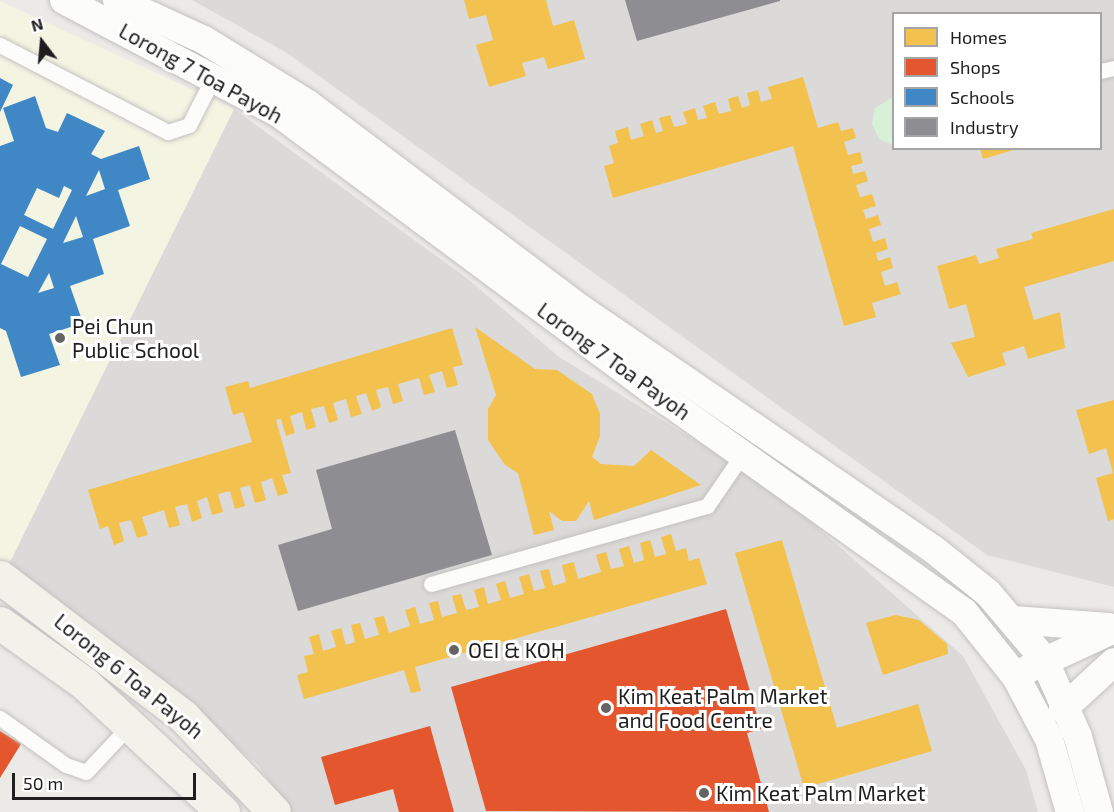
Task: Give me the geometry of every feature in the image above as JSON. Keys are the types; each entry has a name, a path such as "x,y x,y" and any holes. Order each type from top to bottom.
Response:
{"main road":[{"name":"Lorong 6 Toa Payoh","path":"0,577 183,716 274,812"},
{"name":"Lorong 6 Toa Payoh","path":"3,634 84,683 223,812"}],"street":[{"name":"Lorong 7 Toa Payoh","path":"64,0 214,76 280,114 667,401 744,452 964,612 1017,677 1049,739 1070,812"},
{"name":"Lorong 7 Toa Payoh","path":"117,0 204,40 308,104 580,309 933,549 1012,620 1044,659 1063,709 1078,737 1099,812"},
{"path":"1012,620 1114,628"},
{"path":"1017,677 1044,659 1114,628"},
{"path":"1063,709 1114,662"}],"lane":[{"path":"0,45 168,132 189,125 214,76"},
{"path":"431,584 707,506 744,452"},
{"path":"0,718 66,765 86,772 129,726"}],"shaded area":[{"path":"192,0 1114,0 1114,587 987,555 287,53"},
{"name":"Pei Chun Public School","path":"0,1 234,109 6,570 0,567"},
{"path":"234,109 468,279 559,357 773,488 963,656 1026,770 1038,812 291,812 258,765 100,631 6,570"}],"green space":[{"path":"892,98 892,145 879,139 872,124 875,108"}],"building: Homes":[{"path":"464,0 546,0 553,26 574,20 585,59 548,69 544,57 522,63 526,76 489,87 476,45 493,40 486,15 469,19"},
{"path":"803,77 818,128 838,122 841,131 853,128 856,138 844,142 848,155 860,152 863,163 851,166 853,174 865,171 868,181 856,185 860,197 872,194 876,206 863,210 866,219 878,215 881,225 869,229 873,242 885,238 888,249 876,253 878,261 890,257 893,268 881,272 885,286 897,282 901,294 872,303 876,317 844,326 793,146 613,198 604,166 614,163 609,146 618,143 615,131 628,127 631,140 644,136 640,124 652,120 656,133 663,131 659,118 670,115 674,127 687,124 683,112 695,108 698,120 707,118 703,106 715,102 719,114 731,111 728,99 738,96 742,108 750,105 747,93 758,90 761,102 772,99 768,87"},
{"path":"981,150 1014,150 983,159"},
{"path":"1114,209 1114,261 1024,287 1034,320 1060,312 1065,348 1028,359 1024,346 1002,353 1006,365 968,377 951,343 975,337 966,304 949,309 937,266 976,255 979,264 999,258 996,249 1033,239 1031,233"},
{"path":"475,327 535,369 557,370 592,394 600,414 600,436 592,457 601,464 634,466 651,450 701,485 594,520 589,501 576,521 562,521 549,511 554,530 534,535 518,473 505,465 488,440 488,409 496,395"},
{"path":"452,328 463,365 453,367 458,385 447,388 442,371 429,375 435,392 424,395 419,378 398,384 403,401 393,404 388,387 376,390 381,407 372,411 366,393 356,396 362,414 351,417 346,399 333,403 338,420 329,423 324,406 311,409 316,427 306,430 302,412 290,416 295,433 286,436 281,419 276,420 291,473 282,475 288,493 278,496 272,478 261,482 266,500 255,503 250,485 240,488 245,506 235,509 230,491 218,494 223,512 212,515 207,497 197,501 202,518 192,522 187,504 175,507 180,525 169,528 164,510 142,517 148,535 137,538 131,520 119,523 124,541 114,545 108,526 100,529 88,490 252,442 243,412 233,415 225,387 248,381 250,388"},
{"path":"1114,400 1114,519 1108,521 1096,478 1113,473 1106,448 1089,454 1076,410"},
{"path":"671,534 676,551 686,548 689,561 699,558 707,584 415,667 421,691 411,693 404,670 304,699 297,675 308,672 304,656 314,654 309,637 319,634 323,651 336,647 331,631 341,628 346,645 355,642 351,625 360,623 365,639 379,635 374,618 384,616 389,633 410,626 405,610 415,607 420,624 434,620 429,603 438,601 442,617 457,613 452,596 461,594 466,610 479,607 474,590 484,587 488,604 501,600 496,584 505,581 510,598 524,594 519,577 529,574 534,591 545,588 540,571 549,569 553,586 566,582 562,565 574,562 578,579 601,572 596,555 606,552 611,569 624,566 619,549 629,546 634,563 644,560 640,543 650,540 655,557 666,554 661,537"},
{"path":"782,540 837,728 918,704 932,751 804,788 735,553"},
{"path":"895,615 919,620 947,644 948,654 883,675 866,623"}],"building: Shops":[{"name":"Kim Keat Palm Market and Food Centre","path":"726,609 761,729 747,733 769,812 486,811 451,687"},
{"path":"430,726 454,812 399,812 393,789 335,805 321,757"},
{"path":"0,731 21,744 0,778"}],"building: Schools":[{"path":"0,78 13,85 0,112"},
{"path":"35,96 46,128 58,132 67,113 105,131 91,154 101,159 139,146 150,179 118,190 130,226 93,239 104,274 70,286 83,323 49,334 60,365 21,377 6,331 0,328 0,146 14,141 3,108","holes":["99,170 105,189 86,196","64,186 72,190 53,229 24,215 37,188 59,198","76,216 83,237 63,243","20,226 47,239 28,277 1,264","49,273 54,288 38,293"]}],"building: Industry":[{"path":"625,0 780,0 780,1 637,41"},
{"path":"455,430 492,555 298,611 278,545 332,529 316,470"}],"place":[{"name":"Pei Chun Public School","path":"60,338"},
{"name":"OEI & KOH","path":"454,650"},
{"name":"Kim Keat Palm Market and Food Centre","path":"606,708"},
{"name":"Kim Keat Palm Market","path":"704,793"}]}
